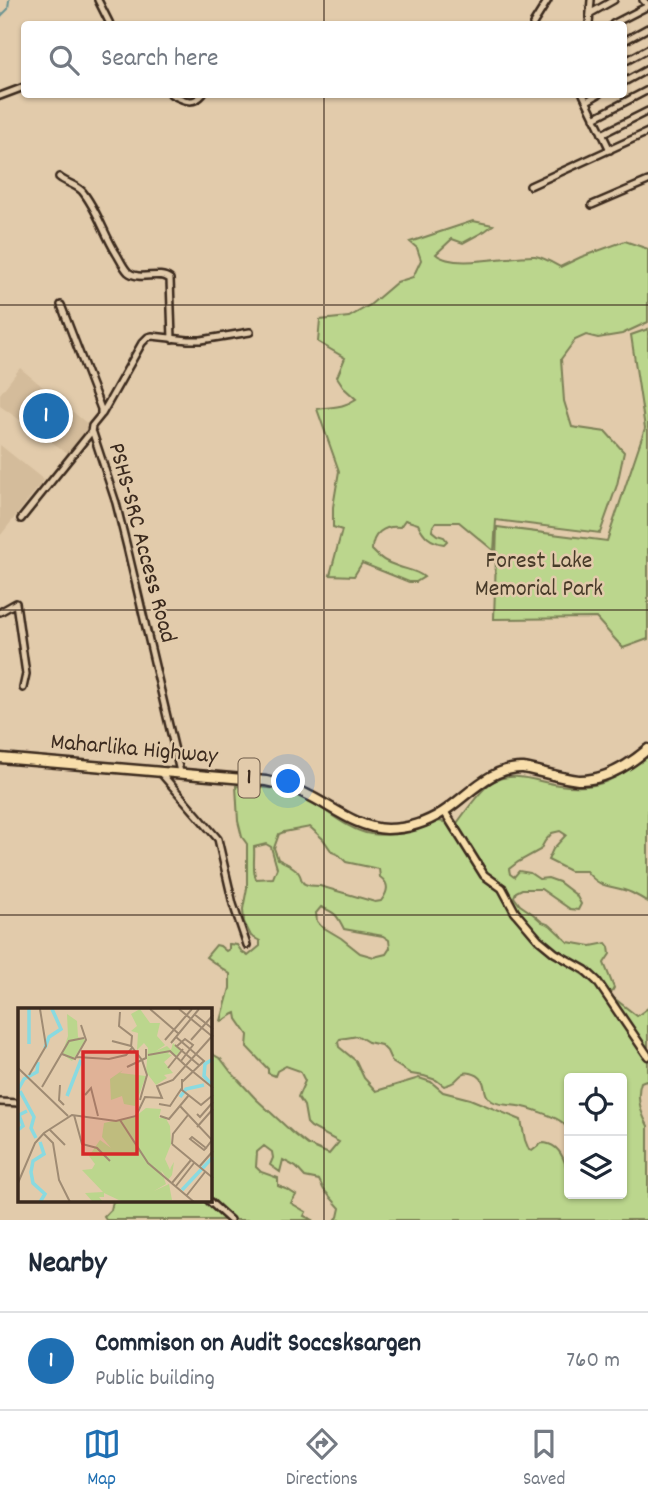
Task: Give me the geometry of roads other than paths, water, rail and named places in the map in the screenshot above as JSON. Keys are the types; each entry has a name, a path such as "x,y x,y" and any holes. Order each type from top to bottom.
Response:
{"highway":[{"name":"Maharlika Highway","path":"0,758 180,772 278,783 309,795 356,821 379,828 396,828 414,825 444,811 497,772 523,768 569,779 588,779 615,771 648,749"}],"main road":[{"path":"444,811 484,875 502,888 515,912 538,939 597,981 648,1056"}],"street":[{"path":"98,0 108,21"},
{"path":"535,21 548,0"},
{"path":"590,21 591,0"},
{"path":"591,13 614,0"},
{"path":"619,21 648,6 643,0"},
{"path":"627,39 648,28"},
{"path":"627,60 648,49"},
{"path":"627,80 648,69"},
{"path":"0,96 21,88"},
{"path":"594,118 648,90"},
{"path":"180,98 192,102 200,98"},
{"path":"585,98 610,150"},
{"path":"602,134 648,111"},
{"path":"530,186 648,132"},
{"path":"59,177 84,194 127,271 137,275 162,275 170,279 172,339"},
{"path":"593,205 648,181"},
{"path":"61,305 102,414"},
{"path":"91,432 92,426 102,414 146,338 152,336 201,340 250,332"},
{"name":"PSHS-SRC Access Road","path":"21,519 91,432 95,435 125,536 180,772"},
{"path":"0,612 16,603 26,674 23,688"},
{"path":"159,771 218,839 233,904 247,945"},
{"path":"0,1102 18,1103"},
{"path":"210,1202 230,1220"}],"waterway":[{"path":"0,17 8,9 9,0"}],"place":[{"name":"Commison on Audit Soccsksargen","path":"46,416"}],"park label":[{"name":"Forest Lake Memorial Park","path":"539,576"}]}
